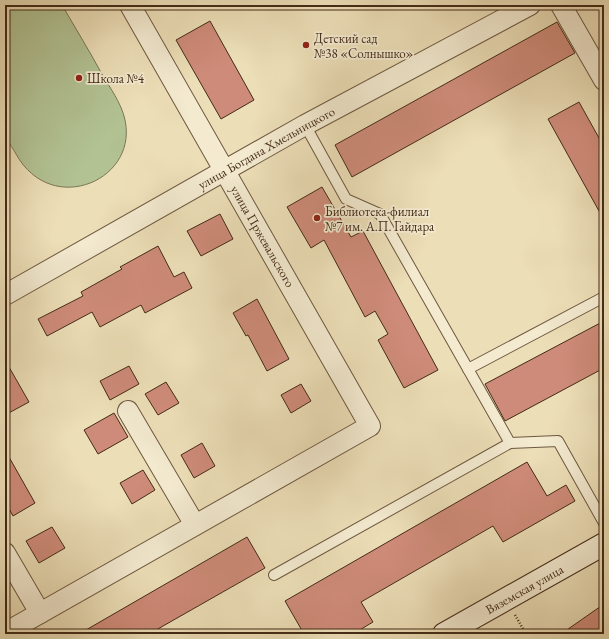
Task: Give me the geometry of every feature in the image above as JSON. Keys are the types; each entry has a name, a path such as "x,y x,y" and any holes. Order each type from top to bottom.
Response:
{"main road":[{"name":"Вяземская улица","path":"444,634 604,544"}],"street":[{"name":"улица Пржевальского","path":"130,5 225,169 370,426 195,525"},
{"name":"улица Богдана Хмельницкого","path":"5,295 225,169 530,5"},
{"path":"561,5 604,80"},
{"path":"5,633 195,525 128,411"},
{"path":"5,553 40,613"}],"lane":[{"path":"305,125 346,199 380,214 510,443"},
{"path":"468,369 604,297"},
{"path":"274,575 510,443 558,441 604,522"}],"green space":[{"path":"5,5 62,5 120,106 124,116 126,138 120,158 107,173 90,183 71,187 51,184 32,174 16,154 7,138 4,123"}],"building":[{"path":"210,21 254,100 221,119 176,40"},
{"path":"557,22 575,53 352,177 335,145"},
{"path":"579,102 604,147 604,220 548,119"},
{"path":"322,187 351,237 363,231 438,370 404,388 378,340 388,334 375,311 365,317 324,240 311,248 287,207"},
{"path":"220,214 233,239 201,256 187,231"},
{"path":"158,246 174,277 184,272 192,288 145,313 141,305 100,327 92,312 47,336 38,319 83,296 81,292 122,269 120,267"},
{"path":"257,299 289,359 267,371 248,335 246,336 233,313"},
{"path":"604,321 604,368 505,421 485,384"},
{"path":"5,360 29,402 5,415"},
{"path":"129,366 139,384 110,400 100,381"},
{"path":"166,382 179,403 158,415 145,394"},
{"path":"301,384 311,401 291,413 281,395"},
{"path":"114,413 128,437 98,454 84,430"},
{"path":"202,443 215,466 194,478 181,455"},
{"path":"5,450 35,503 13,516 5,501"},
{"path":"527,462 547,496 566,485 575,501 503,542 493,526 361,602 373,622 353,634 304,634 285,601"},
{"path":"143,470 155,490 132,504 120,483"},
{"path":"52,527 65,548 39,563 26,541"},
{"path":"247,537 265,568 149,634 79,634"},
{"path":"604,604 604,634 561,634"}],"place":[{"name":"Детский сад №38 «Солнышко»","path":"306,45"},
{"name":"Школа №4","path":"79,78"},
{"name":"Библиотека-филиал №7 им. А.П. Гайдара","path":"317,218"}]}
